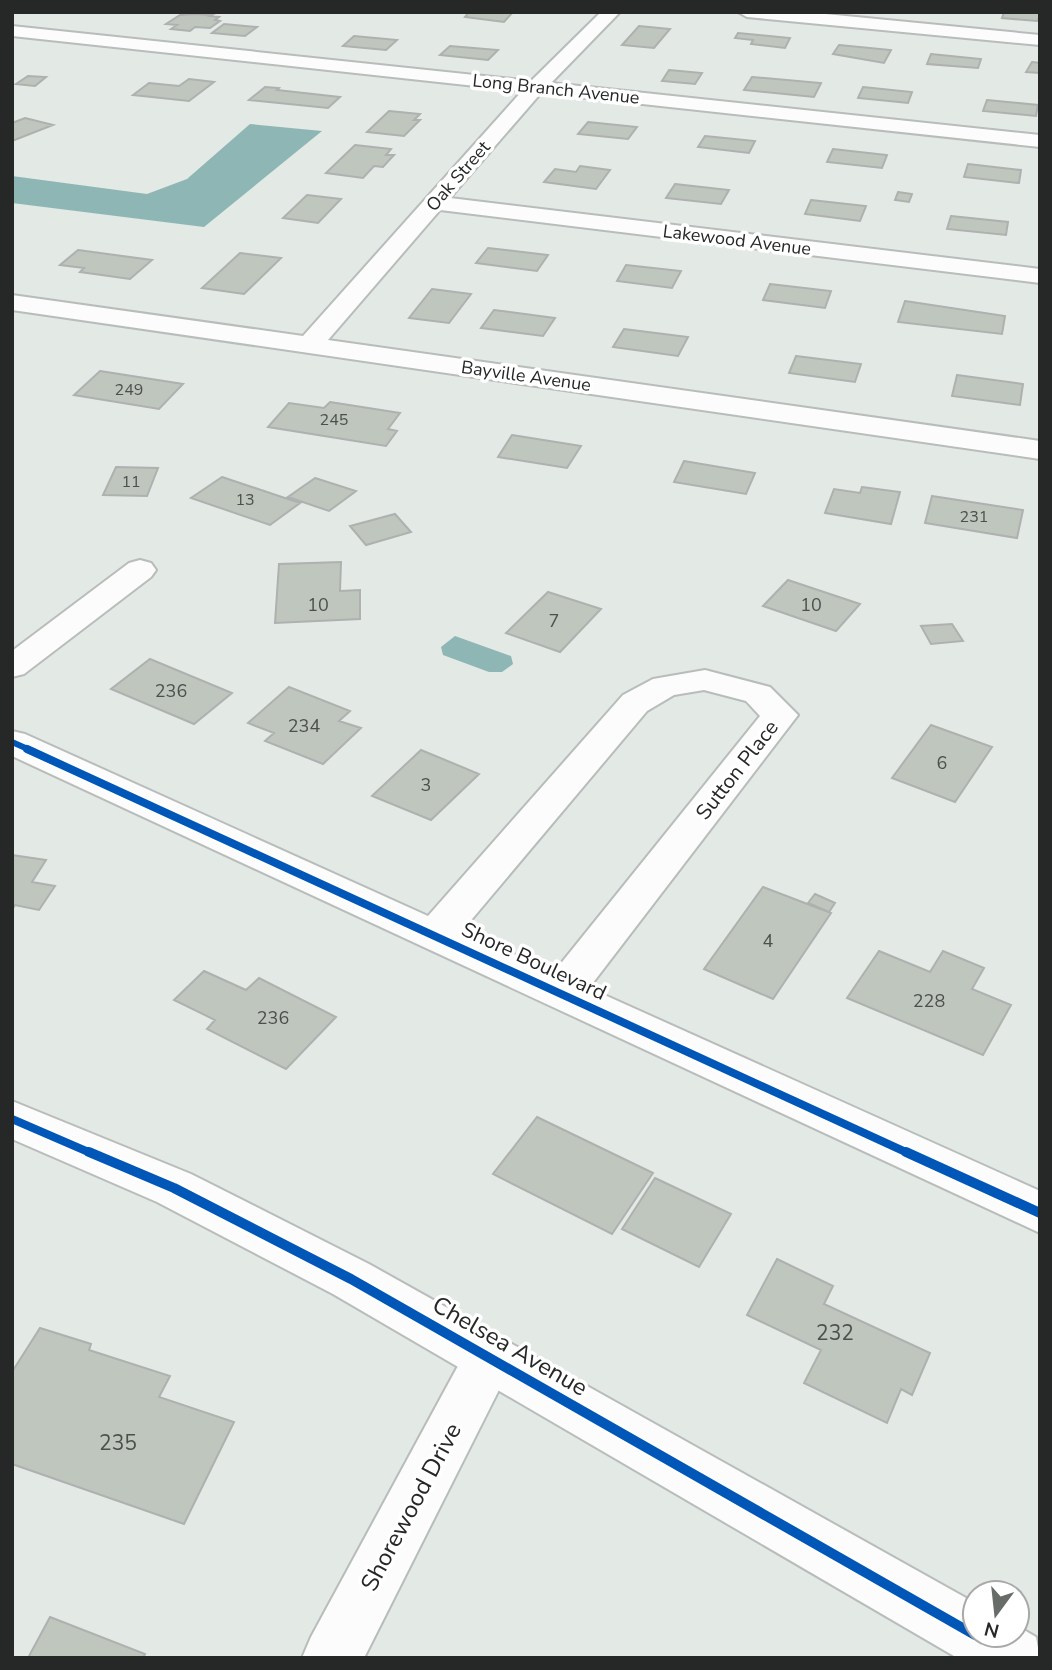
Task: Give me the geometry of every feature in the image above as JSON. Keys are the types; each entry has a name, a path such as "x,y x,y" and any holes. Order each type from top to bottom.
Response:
{"street":[{"name":"Oak Street","path":"309,345 536,88 611,12"},
{"path":"747,12 1040,40"},
{"path":"72,37 94,24"},
{"name":"Long Branch Avenue","path":"12,31 1040,141"},
{"name":"Lakewood Avenue","path":"434,203 1040,276"},
{"name":"Bayville Avenue","path":"12,302 1040,450"},
{"path":"12,667 140,570"},
{"name":"Sutton Place","path":"435,935 635,703 665,687 705,680 758,694 780,715 561,993"},
{"name":"Shore Boulevard","path":"12,742 1040,1213"},
{"name":"Chelsea Avenue","path":"12,1119 174,1188 351,1279 961,1627"},
{"name":"Shorewood Drive","path":"331,1658 490,1356"},
{"name":"Chelsea Avenue","path":"999,1649 1015,1658"}],"water":[{"path":"250,124 322,131 204,227 12,203 12,176 147,194 187,179"},
{"path":"455,636 511,656 513,664 502,672 489,672 443,655 441,647"}],"building":[{"path":"469,12 512,13 504,22 465,17"},
{"path":"1004,12 1040,12 1040,17 1037,21 1002,18"},
{"path":"180,15 212,15 210,16 219,17 215,20 220,21 210,28 195,27 190,31 171,29 177,25 166,24"},
{"path":"224,24 257,27 245,36 212,33"},
{"path":"639,26 670,29 654,48 622,45"},
{"path":"738,33 790,38 785,48 751,44 753,40 735,38"},
{"path":"354,36 397,40 386,50 343,46"},
{"path":"839,45 891,50 884,63 833,54"},
{"path":"450,46 498,50 488,60 440,55"},
{"path":"931,54 981,59 978,68 927,64"},
{"path":"1032,62 1040,63 1040,73 1026,72"},
{"path":"669,70 702,73 695,84 662,81"},
{"path":"28,76 46,77 35,86 16,84"},
{"path":"752,77 821,83 814,97 744,90"},
{"path":"189,79 214,82 189,101 133,95 149,83 179,86"},
{"path":"265,87 340,97 328,108 249,100"},
{"path":"863,87 912,92 908,103 858,98"},
{"path":"987,100 1038,105 1036,116 983,111"},
{"path":"389,111 420,114 414,120 420,120 404,136 367,132"},
{"path":"25,118 53,125 12,141 12,123"},
{"path":"588,122 637,127 628,139 578,134"},
{"path":"705,136 755,141 749,153 698,147"},
{"path":"355,145 391,149 386,155 394,155 383,167 374,166 363,178 326,173"},
{"path":"833,149 887,155 882,168 827,162"},
{"path":"968,164 1021,170 1019,183 964,177"},
{"path":"580,166 610,170 596,189 544,182 555,169 576,172"},
{"path":"675,184 729,190 721,204 666,198"},
{"path":"898,192 912,194 909,202 895,200"},
{"path":"307,195 341,199 318,223 283,218"},
{"path":"811,200 866,206 860,221 805,214"},
{"path":"951,216 1008,222 1006,235 947,229"},
{"path":"488,248 548,255 537,271 476,263"},
{"path":"78,250 152,260 130,279 80,272 84,268 60,265"},
{"path":"240,253 281,258 244,294 202,288"},
{"path":"626,265 681,271 672,288 617,281"},
{"path":"770,284 831,291 825,308 763,300"},
{"path":"432,289 471,294 449,323 409,318"},
{"path":"905,301 1005,316 1002,334 898,322"},
{"path":"494,310 555,318 543,336 481,328"},
{"path":"624,329 688,337 678,356 613,347"},
{"path":"796,356 861,364 855,382 789,373"},
{"path":"100,371 183,384 159,409 74,395"},
{"path":"957,375 1023,384 1020,405 952,396"},
{"path":"330,402 400,413 388,429 397,431 386,446 268,427 289,403 324,408"},
{"path":"512,435 581,446 567,468 498,457"},
{"path":"684,461 755,473 746,494 674,482"},
{"path":"116,467 158,468 147,496 103,495"},
{"path":"222,477 300,503 270,525 191,498"},
{"path":"315,478 356,491 329,511 288,497"},
{"path":"862,487 900,492 891,524 825,513 834,489 860,493"},
{"path":"932,496 1023,510 1017,538 925,523"},
{"path":"395,514 411,532 366,545 350,526"},
{"path":"341,562 340,591 360,590 360,619 275,623 279,564"},
{"path":"788,580 860,604 836,631 763,606"},
{"path":"548,592 601,609 560,652 506,633"},
{"path":"952,624 963,641 931,644 921,626"},
{"path":"150,659 232,693 194,724 111,689"},
{"path":"289,687 350,711 339,721 361,728 323,764 265,741 274,733 248,723"},
{"path":"931,725 992,747 955,802 892,778"},
{"path":"421,750 479,774 431,820 372,796"},
{"path":"12,855 46,860 32,882 55,886 39,910 15,905 12,910"},
{"path":"763,887 831,913 773,999 704,969"},
{"path":"815,894 835,903 829,912 808,903"},
{"path":"879,951 930,972 943,951 984,968 972,989 1011,1005 983,1055 847,998"},
{"path":"204,971 246,990 259,978 336,1017 286,1069 207,1029 215,1020 174,1000"},
{"path":"537,1117 653,1173 612,1234 493,1174"},
{"path":"655,1178 731,1214 699,1267 622,1229"},
{"path":"777,1259 833,1286 824,1304 930,1353 912,1395 901,1389 887,1423 804,1383 821,1350 747,1315"},
{"path":"40,1328 91,1344 89,1350 170,1376 159,1397 234,1422 184,1524 12,1464 12,1372"},
{"path":"50,1617 145,1654 143,1658 28,1658"}],"cycle path":[{"path":"12,742 1040,1213"},
{"path":"12,1119 174,1188 351,1279 961,1627"}]}
